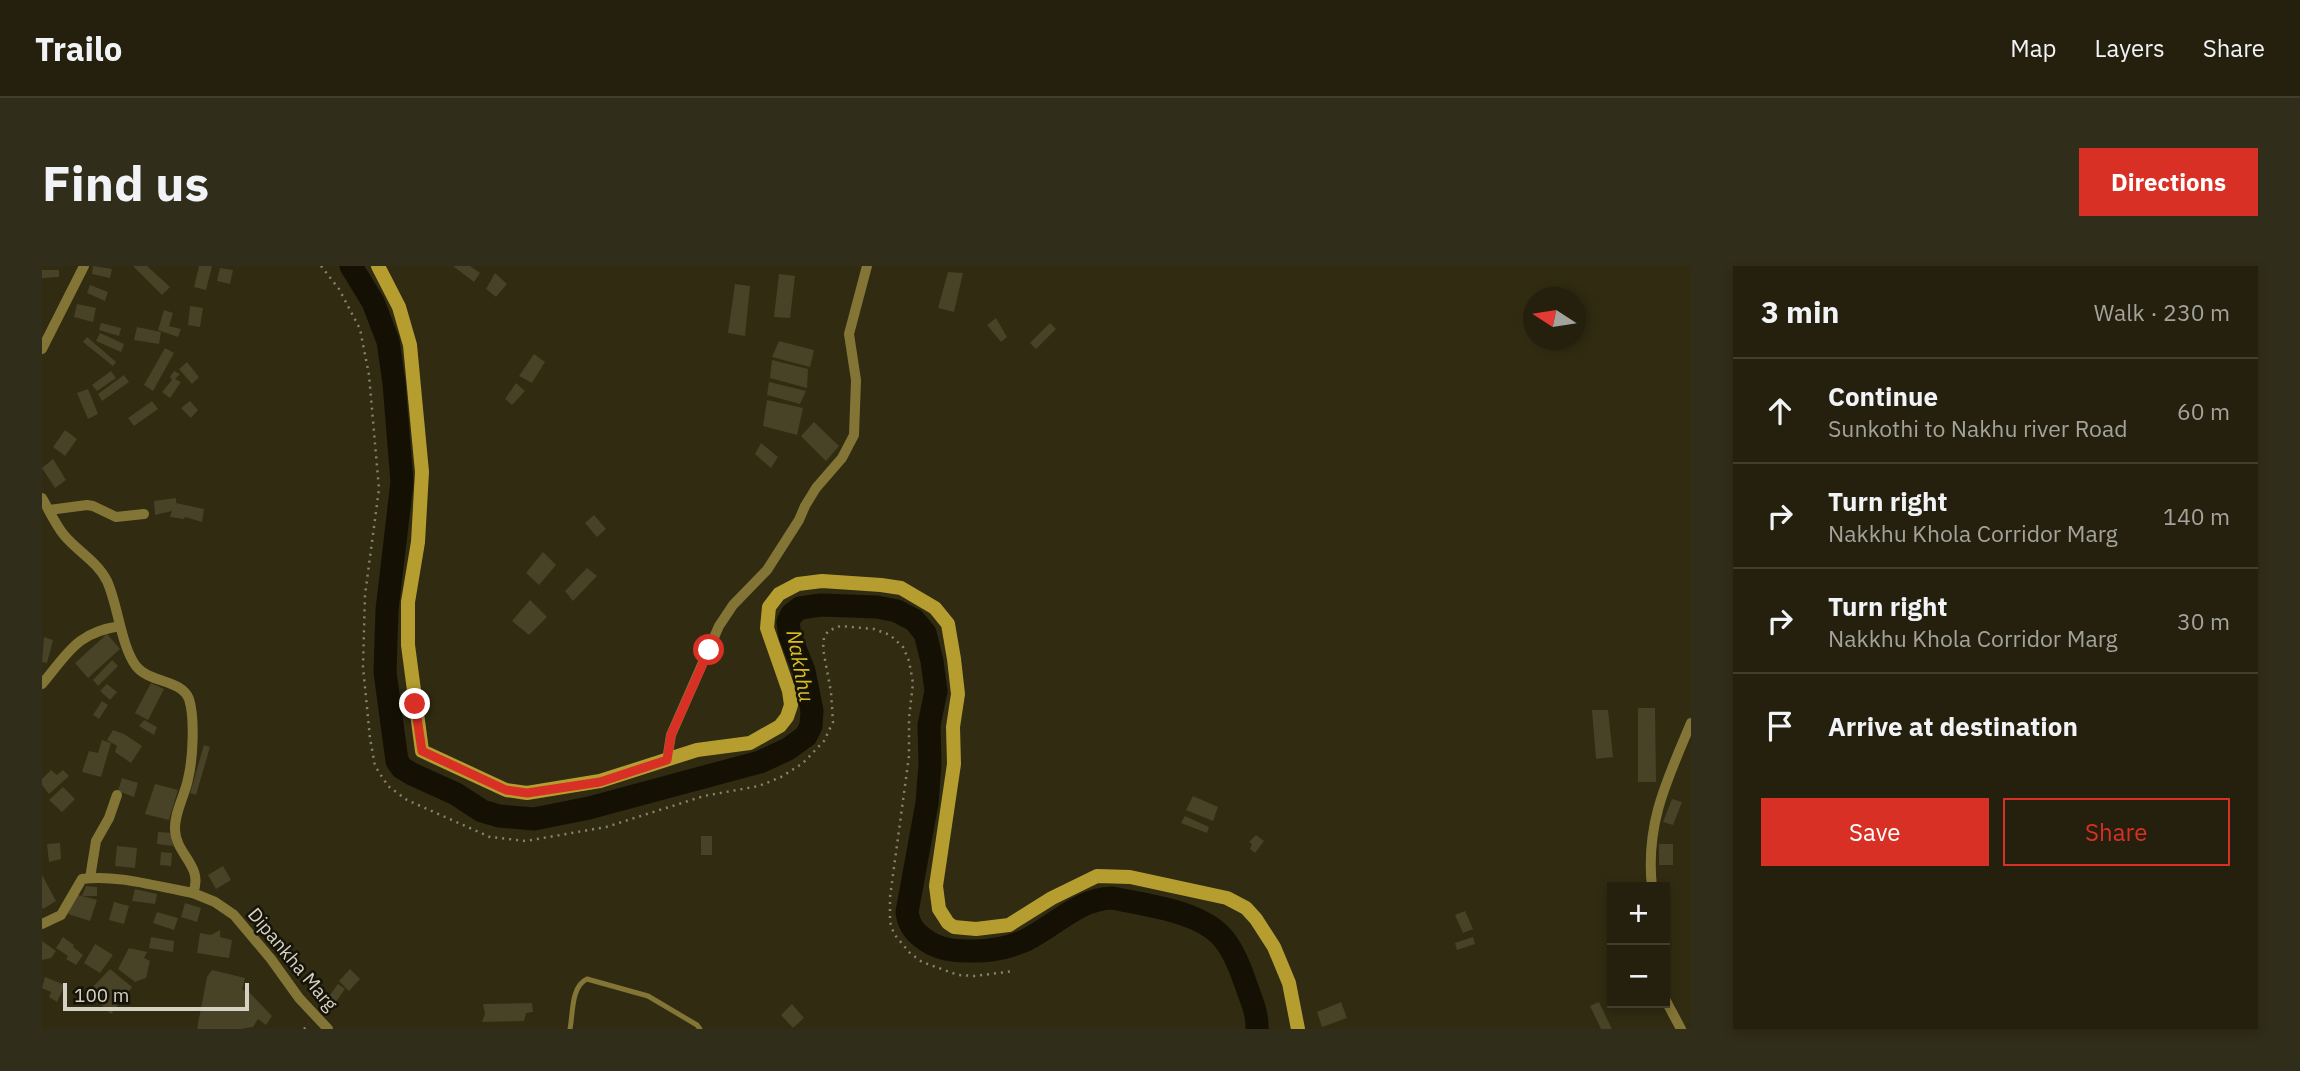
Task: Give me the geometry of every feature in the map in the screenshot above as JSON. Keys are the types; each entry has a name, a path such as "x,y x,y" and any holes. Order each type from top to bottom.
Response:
{"street":[{"path":"42,349 84,266"},
{"path":"379,266 398,307 410,345 421,459 421,510 408,602 408,645 422,751 506,790 527,793 600,782 697,750 750,743 780,726 787,717 790,705 789,691 767,628 769,607 779,594 798,584 822,581 881,584 901,588 935,608 948,624 954,659 958,694 953,727 954,764 936,886 939,909 948,923 954,927 976,929 1009,925 1052,898 1097,876 1130,877 1227,898 1246,908 1274,947 1289,983 1298,1029"},
{"path":"667,760 671,735 719,625 733,605 767,570 805,506 842,458 853,435 856,380 849,334 867,266"},
{"path":"42,498 62,533 102,572 136,666 143,673 176,686 188,697 191,760 175,829 177,840 192,867 197,883 192,893"},
{"path":"48,510 86,505 116,517 144,514"},
{"path":"42,684 85,635 99,629 120,626"},
{"path":"1652,882 1650,853 1653,823 1691,723"},
{"path":"42,924 61,915 82,879 90,878 96,841 117,796"},
{"name":"Dipankha Marg","path":"90,878 112,879 192,893 215,902 234,915 299,998 328,1029"},
{"path":"1670,1008 1681,1029"}],"lane":[{"path":"570,1029 577,987 587,979 648,996 700,1029"}],"path":[{"path":"321,266 339,289 360,329 369,375 379,489 365,595 363,667 375,766 388,786 407,800 490,837 526,841 606,827 704,796 760,786 781,777 803,762 824,741 833,722 823,649 828,631 840,626 874,629 890,635 903,647 914,683 909,718 909,756 890,897 890,922 894,934 910,953 922,962 958,975 975,976 1014,971"}],"building":[{"path":"93,266 112,269 110,278 92,274"},
{"path":"133,266 147,266 170,287 162,295"},
{"path":"199,266 212,266 206,290 194,287"},
{"path":"453,266 470,266 480,273 474,282"},
{"path":"220,268 233,270 230,284 217,281"},
{"path":"42,270 59,270 59,277 42,278"},
{"path":"948,272 963,273 954,312 938,308"},
{"path":"495,273 507,284 496,297 486,289"},
{"path":"779,274 795,276 790,318 774,317"},
{"path":"735,284 750,286 745,336 728,333"},
{"path":"90,285 108,292 105,301 87,293"},
{"path":"77,304 96,308 93,322 74,317"},
{"path":"190,306 203,308 200,327 188,325"},
{"path":"164,310 173,313 169,326 181,329 178,337 158,330"},
{"path":"996,318 1007,337 1001,342 987,325"},
{"path":"101,323 121,328 119,336 99,330"},
{"path":"1050,323 1056,329 1036,349 1030,343"},
{"path":"137,327 161,332 159,344 134,340"},
{"path":"100,333 124,344 121,352 96,341"},
{"path":"87,337 116,362 113,366 83,342"},
{"path":"779,341 814,350 810,367 772,357"},
{"path":"165,348 174,353 153,391 144,385"},
{"path":"534,354 545,362 532,383 519,376"},
{"path":"772,360 808,369 807,388 770,378"},
{"path":"187,362 199,377 192,384 179,369"},
{"path":"111,371 116,378 97,391 92,385"},
{"path":"174,371 180,374 175,379 181,382 170,398 162,392 172,380 170,377"},
{"path":"124,375 129,382 102,401 98,394"},
{"path":"769,382 806,391 800,404 767,395"},
{"path":"516,383 525,391 512,405 505,399"},
{"path":"88,389 98,414 88,419 77,393"},
{"path":"767,400 803,408 797,435 763,426"},
{"path":"152,401 158,409 134,426 128,418"},
{"path":"190,401 198,410 191,418 181,408"},
{"path":"814,422 839,446 826,461 801,436"},
{"path":"65,430 77,439 65,456 53,447"},
{"path":"761,443 778,457 771,468 755,454"},
{"path":"53,459 66,480 55,488 42,468"},
{"path":"176,498 176,503 204,509 202,522 185,517 170,517 172,511 155,515 154,501"},
{"path":"594,515 606,529 597,537 585,523"},
{"path":"543,552 556,565 539,585 526,573"},
{"path":"587,568 597,576 573,601 565,591"},
{"path":"530,600 547,617 529,635 512,621"},
{"path":"107,634 120,649 88,678 75,663"},
{"path":"44,637 53,640 47,663 42,662"},
{"path":"112,660 118,666 98,686 93,680"},
{"path":"151,683 164,689 148,720 135,713"},
{"path":"107,684 117,692 110,700 100,691"},
{"path":"102,701 108,705 99,719 93,715"},
{"path":"1638,708 1655,708 1656,782 1638,782"},
{"path":"1592,710 1608,710 1613,757 1596,759"},
{"path":"144,720 157,727 154,735 139,726"},
{"path":"113,730 142,746 131,763 115,752 117,746 107,740"},
{"path":"102,740 111,743 101,777 82,772 89,751 98,753"},
{"path":"204,745 210,747 196,795 190,793"},
{"path":"51,770 57,775 63,770 69,776 49,794 42,785 42,779"},
{"path":"122,778 138,783 134,797 118,791"},
{"path":"155,784 178,790 169,820 145,814"},
{"path":"63,787 75,799 62,812 49,800"},
{"path":"1193,796 1218,807 1213,821 1186,810"},
{"path":"1672,799 1682,802 1673,825 1663,822"},
{"path":"1185,816 1209,827 1207,833 1181,823"},
{"path":"158,832 174,833 173,846 157,844"},
{"path":"1256,835 1264,841 1255,853 1250,849 1252,844 1249,842"},
{"path":"701,836 712,836 712,855 701,855"},
{"path":"60,843 61,859 49,862 47,844"},
{"path":"1659,844 1673,844 1673,865 1659,865"},
{"path":"117,846 137,848 135,868 115,866"},
{"path":"161,852 172,853 171,866 160,865"},
{"path":"223,866 231,880 216,889 208,875"},
{"path":"42,875 56,901 43,909 42,907"},
{"path":"86,886 97,887 97,896 82,896"},
{"path":"135,889 157,894 155,904 132,901"},
{"path":"75,894 97,900 90,921 68,914"},
{"path":"114,902 129,906 124,924 109,920"},
{"path":"185,903 201,908 197,922 181,917"},
{"path":"1465,911 1473,929 1463,933 1455,915"},
{"path":"157,912 178,918 174,930 153,923"},
{"path":"220,930 220,937 232,940 229,958 197,953 200,933 211,935"},
{"path":"63,937 83,955 76,965 56,948"},
{"path":"151,937 174,941 173,952 149,948"},
{"path":"1473,937 1475,944 1457,950 1455,943"},
{"path":"42,941 56,951 51,958 42,960"},
{"path":"95,944 113,955 100,973 84,963"},
{"path":"129,948 147,952 144,958 150,961 146,978 135,982 118,969"},
{"path":"110,969 132,987 111,1014 88,992"},
{"path":"350,969 360,979 349,991 339,981"},
{"path":"212,970 245,978 242,990 248,991 272,1016 266,1025 258,1019 253,1027 241,1029 197,1029 207,977"},
{"path":"45,977 65,985 57,1002 49,997 51,992 42,988"},
{"path":"338,984 345,989 334,1005 327,999"},
{"path":"1341,1002 1347,1018 1322,1027 1317,1012"},
{"path":"1599,1002 1612,1029 1601,1029 1590,1006"},
{"path":"532,1003 533,1012 526,1013 524,1021 482,1022 485,1014 483,1004"},
{"path":"792,1004 804,1018 793,1028 781,1015"}],"waterway":[{"name":"Nakhhu","path":"351,266 373,302 388,341 394,383 402,482 387,610 385,672 397,761 402,768 456,794 482,811 499,816 534,819 589,808 760,762 788,749 806,736 811,726 812,711 804,671 790,636 788,622 792,614 800,608 821,605 877,607 897,611 914,620 925,633 936,691 929,725 927,803 907,912 918,935 932,944 958,951 1001,948 1026,940 1088,903 1112,898 1187,915 1213,929 1227,943 1251,999 1257,1029"}],"route":[{"path":"415,704 422,751 487,782 506,790 527,793 600,782 667,760 671,735 709,650"}]}
